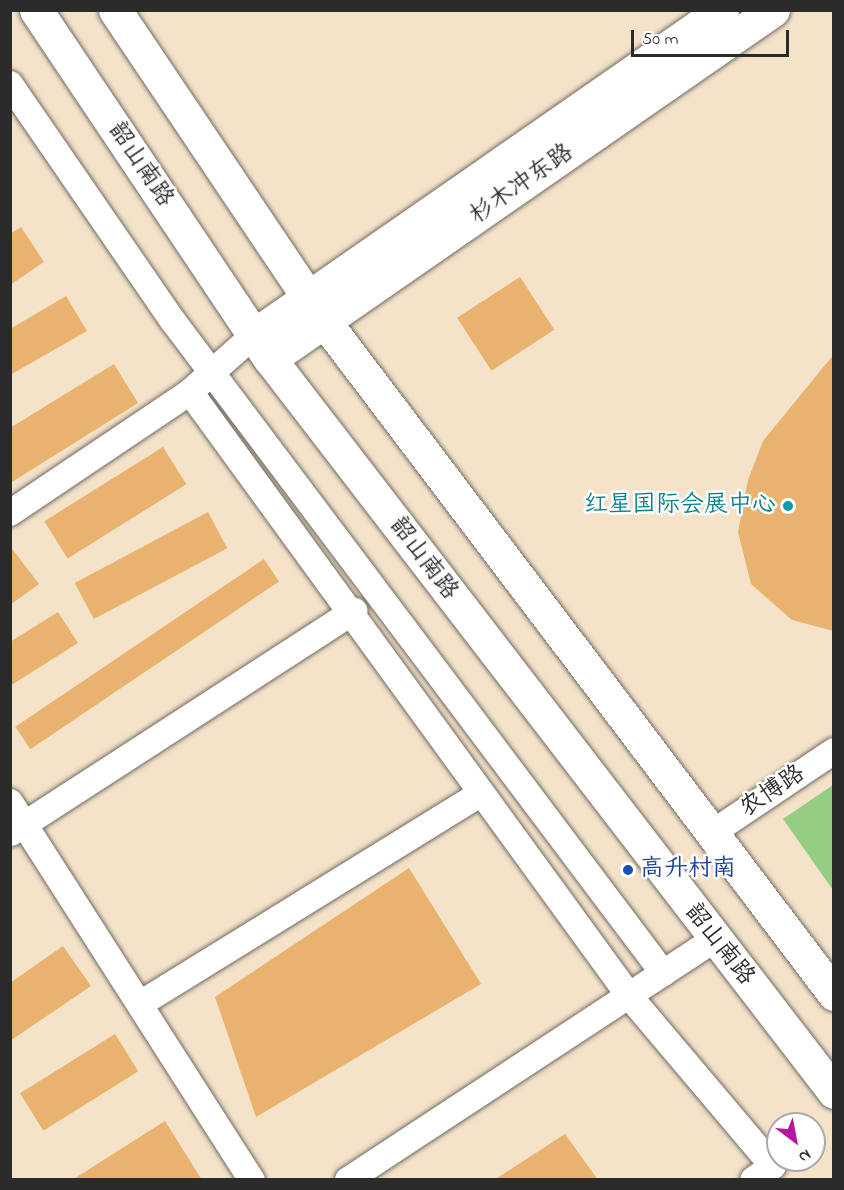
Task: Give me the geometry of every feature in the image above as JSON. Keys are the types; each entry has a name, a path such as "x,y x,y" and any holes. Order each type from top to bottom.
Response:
{"main road":[{"name":"韶山南路","path":"36,10 262,347 714,940 834,1092"},
{"path":"115,10 317,310 834,994"},
{"name":"杉木冲东路","path":"317,310 722,10"},
{"name":"杉木冲东路","path":"262,347 773,10"}],"street":[{"path":"10,84 212,372 663,973"},
{"path":"10,513 190,392 212,372 262,347"},
{"path":"190,392 354,611 479,795 630,997 773,1166 753,1179"},
{"path":"18,829 354,611"},
{"name":"农博路","path":"712,833 834,751"},
{"path":"140,1004 479,795"},
{"path":"10,802 18,829 140,1004 252,1179"},
{"path":"348,1179 714,940"}],"green space":[{"path":"833,785 833,890 783,819"}],"building":[{"path":"21,227 44,262 10,285 10,234"},
{"path":"520,277 554,330 491,371 457,318"},
{"path":"66,296 87,331 10,375 10,329"},
{"name":"红星国际会展中心","path":"834,354 834,631 792,620 751,584 738,532 748,480 763,441"},
{"path":"114,364 138,403 12,482 10,428"},
{"path":"163,447 186,484 68,559 44,521"},
{"path":"208,512 227,548 94,619 75,583"},
{"path":"10,546 39,584 10,605"},
{"path":"264,559 279,581 30,749 15,727"},
{"path":"58,612 78,643 10,686 10,642"},
{"path":"409,868 481,984 256,1117 215,997"},
{"path":"63,946 91,986 10,1041 10,983"},
{"path":"115,1034 138,1071 43,1131 20,1093"},
{"path":"165,1121 202,1180 72,1180"},
{"path":"565,1134 598,1180 494,1180"}],"place":[{"name":"红星国际会展中心","path":"788,506"},
{"name":"高升村南","path":"628,870"}]}
